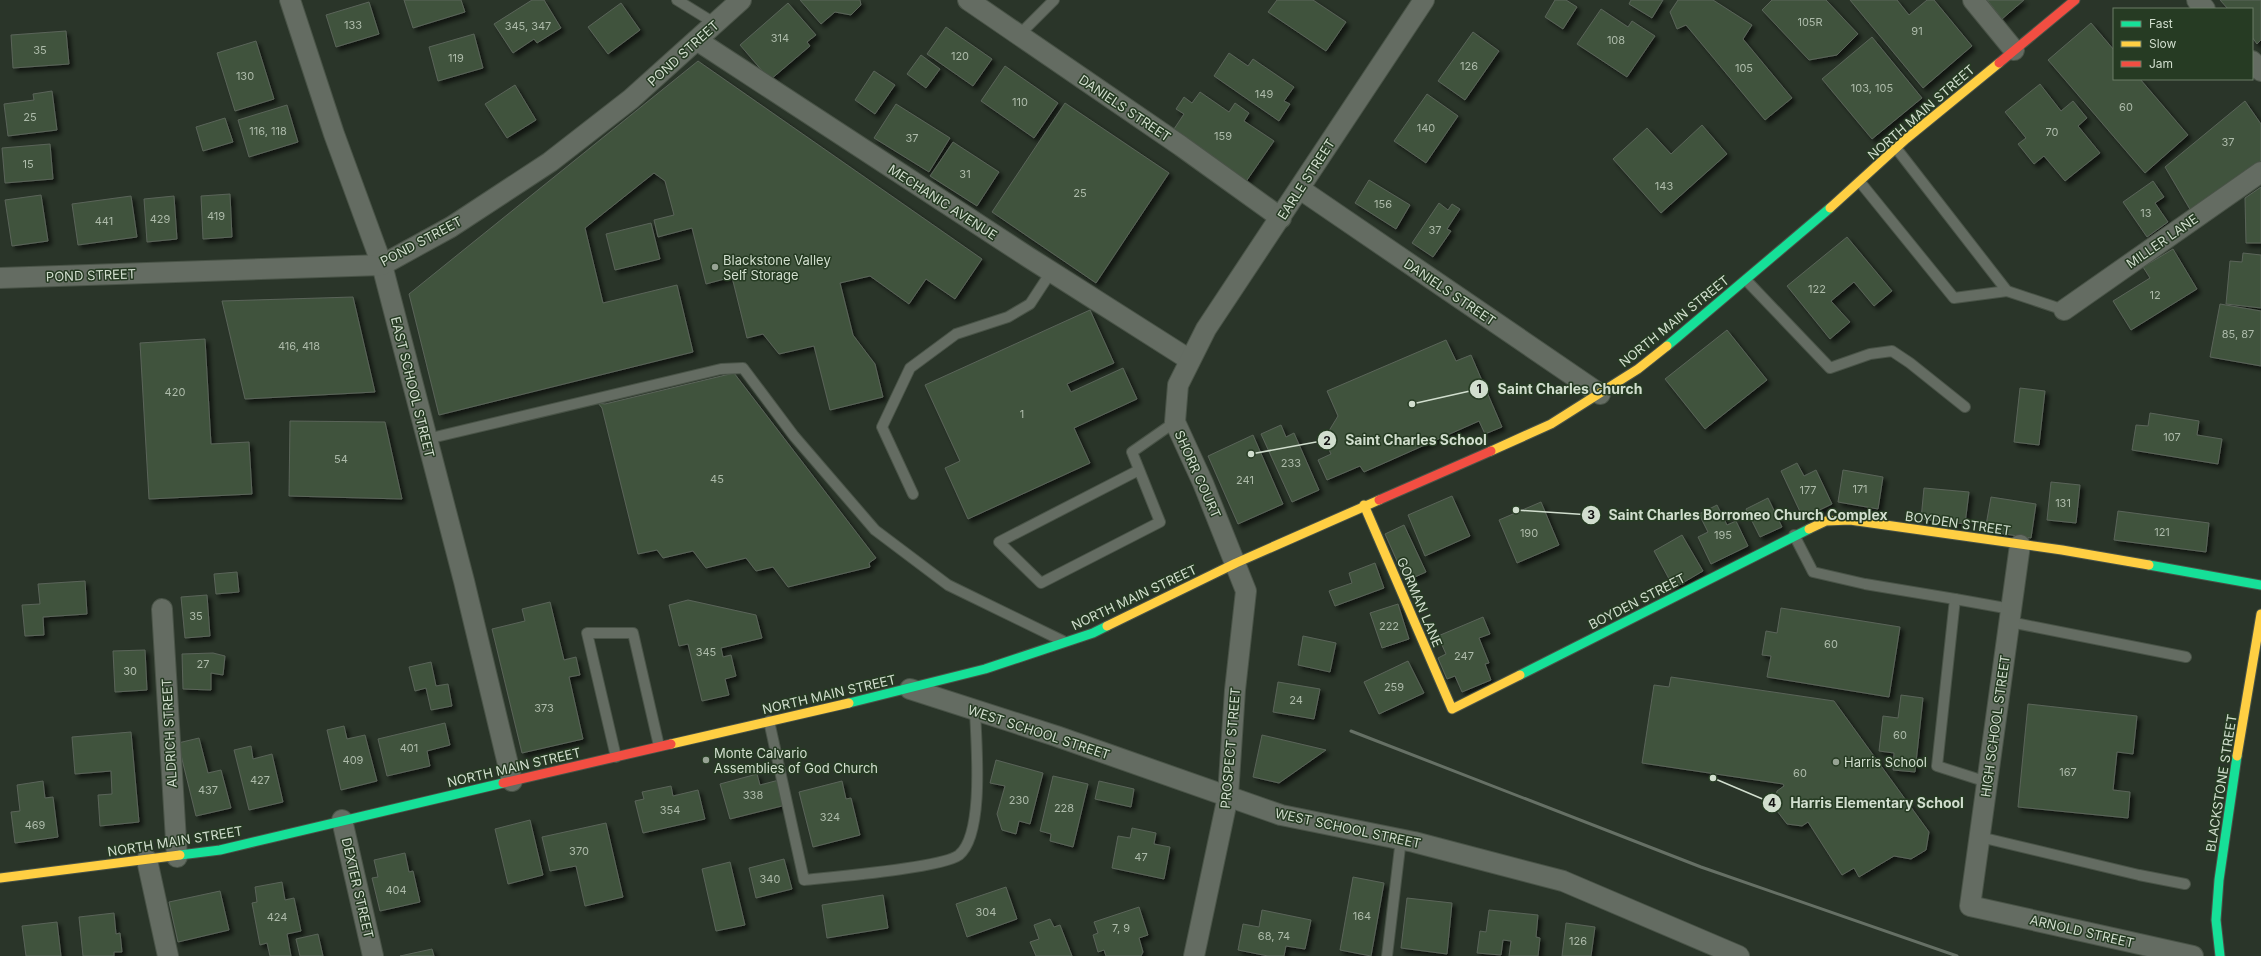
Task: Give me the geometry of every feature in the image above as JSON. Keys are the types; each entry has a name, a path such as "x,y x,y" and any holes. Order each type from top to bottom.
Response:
{"street":[{"name":"EAST SCHOOL STREET","path":"290,0 334,134 382,265 464,580 512,781"},
{"name":"POND STREET","path":"0,278 382,265 451,227 550,162 631,100 698,41 741,0"},
{"name":"DANIELS STREET","path":"968,0 1181,146 1281,218"},
{"name":"EARLE STREET","path":"1190,360 1206,329 1281,218 1424,0"},
{"path":"1973,0 2014,50"},
{"name":"NORTH MAIN STREET","path":"0,878 177,857 220,850 659,746 910,689 985,669 1093,633 1236,563 1538,430 1600,394 1638,369 1746,280 1860,182 1896,148 2075,0"},
{"path":"2197,0 2204,8"},
{"name":"MECHANIC AVENUE","path":"698,41 1051,272 1190,360"},
{"path":"2253,62 2261,70"},
{"name":"MILLER LANE","path":"2064,310 2261,172"},
{"name":"DANIELS STREET","path":"1300,189 1600,394"},
{"name":"SHORR COURT","path":"1190,360 1178,385 1175,422 1203,482 1236,563"},
{"name":"GORMAN LANE","path":"1364,506 1452,709"},
{"name":"BOYDEN STREET","path":"1452,709 1826,521 1850,520 2020,545 2261,584"},
{"name":"HIGH SCHOOL STREET","path":"1970,906 2020,545"},
{"name":"PROSPECT STREET","path":"1194,956 1228,796 1236,690 1246,591 1236,563"},
{"name":"ALDRICH STREET","path":"162,609 177,857"},
{"name":"BLACKSTONE STREET","path":"2220,956 2216,920 2219,880 2233,779 2261,614"},
{"name":"WEST SCHOOL STREET","path":"910,689 1281,815 1401,839 1563,881 1739,956"},
{"name":"DEXTER STREET","path":"342,820 373,956"},
{"path":"147,860 168,956"},
{"name":"ARNOLD STREET","path":"1970,906 2193,956"}],"lane":[{"path":"677,0 716,24"},
{"path":"1019,36 1054,0"},
{"path":"1896,148 2007,291"},
{"path":"1860,182 1954,298 2007,291 2064,310"},
{"path":"912,494 882,427 910,368 956,334 1008,317 1030,304 1051,272"},
{"path":"1746,280 1830,368 1870,354 1892,351 1910,363 1965,407"},
{"path":"427,439 721,369 742,368 794,436 875,530 948,585 1065,642"},
{"path":"1139,470 999,542 1041,583 1160,522 1132,452 1175,422"},
{"path":"1794,536 1813,572 1865,584 1955,599 2010,615 2186,657"},
{"path":"1955,599 1937,766 1987,782"},
{"path":"616,757 587,633 633,633 659,746"},
{"path":"769,722 804,880 930,865 960,855 968,842 974,823 978,776 975,710"},
{"path":"1980,837 2139,875 2185,884"},
{"path":"1387,956 1401,839"}],"building":[{"path":"404,0 461,0 465,12 413,28"},
{"path":"532,0 544,0 561,28 537,43 534,39 513,53 494,24"},
{"path":"800,0 860,0 861,5 851,15 835,12 821,24"},
{"path":"1277,0 1313,0 1346,22 1326,51 1268,12"},
{"path":"1555,0 1566,0 1577,7 1563,29 1545,17"},
{"path":"1631,0 1663,0 1652,18 1629,4"},
{"path":"1678,0 1713,0 1752,25 1743,39 1792,98 1765,120 1686,25 1677,29 1670,12"},
{"path":"1772,0 1826,0 1858,34 1837,55 1809,60 1762,10"},
{"path":"1850,0 1897,0 1909,15 1927,0 1934,0 1972,46 1923,88"},
{"path":"1987,0 2024,0 2002,19"},
{"path":"2220,0 2261,0 2261,40 2257,44 2253,38 2253,8 2227,8"},
{"path":"369,2 379,34 336,47 326,15"},
{"path":"621,3 640,30 608,54 588,27"},
{"path":"788,3 816,35 807,42 810,46 770,80 740,45"},
{"path":"1601,9 1628,27 1632,21 1655,36 1627,77 1577,44"},
{"path":"2091,23 2113,49 2113,80 2141,80 2188,135 2145,173 2048,60"},
{"path":"946,27 992,59 973,86 927,54"},
{"path":"66,31 69,64 13,68 11,35"},
{"path":"1473,32 1499,51 1465,100 1438,81"},
{"path":"474,34 483,68 438,81 429,47"},
{"path":"1872,37 1922,98 1872,139 1822,79"},
{"path":"256,41 274,99 235,111 217,53"},
{"path":"1229,53 1248,66 1253,59 1294,87 1284,101 1290,104 1279,121 1214,76"},
{"path":"921,55 940,69 926,88 907,74"},
{"path":"698,61 982,259 955,299 926,279 909,304 870,276 840,283 853,335 875,364 883,397 830,410 814,346 779,354 763,334 747,338 732,277 706,284 692,228 658,237 654,220 674,215 665,181 654,173 585,228 603,303 677,285 693,352 439,415 409,294"},
{"path":"1005,66 1058,103 1034,138 981,101"},
{"path":"874,71 895,85 875,114 855,100"},
{"path":"2040,84 2061,111 2073,101 2087,118 2078,126 2100,153 2065,181 2044,156 2034,164 2018,144 2026,138 2005,112"},
{"path":"515,85 536,120 507,138 485,104"},
{"path":"52,91 57,130 8,136 4,104 34,100 33,94"},
{"path":"1200,92 1229,112 1235,103 1249,113 1244,121 1274,141 1245,183 1172,132 1184,114 1176,109 1184,97 1192,103"},
{"path":"1427,94 1458,116 1426,163 1394,141"},
{"path":"2245,101 2261,124 2261,161 2191,211 2165,167"},
{"path":"1065,103 1169,173 1096,283 992,212"},
{"path":"896,104 950,138 929,172 874,138"},
{"path":"287,105 298,142 249,157 238,120"},
{"path":"225,118 233,142 203,151 196,127"},
{"path":"1702,125 1727,154 1661,213 1613,159 1647,128 1671,154"},
{"path":"953,142 999,172 977,206 930,176"},
{"path":"50,144 53,179 5,183 2,148"},
{"path":"1369,180 1410,205 1396,229 1355,203"},
{"path":"2153,181 2164,197 2155,203 2168,222 2147,237 2123,202"},
{"path":"2261,187 2261,243 2246,243 2245,198"},
{"path":"230,194 232,237 203,239 201,196"},
{"path":"41,195 48,241 12,246 5,200"},
{"path":"131,196 137,237 78,245 72,204"},
{"path":"174,196 177,239 147,242 144,199"},
{"path":"1439,203 1448,210 1452,204 1460,209 1447,229 1451,231 1433,257 1412,243"},
{"path":"651,223 660,259 615,270 606,234"},
{"path":"1847,237 1892,291 1874,306 1854,282 1831,301 1850,322 1830,339 1787,286"},
{"path":"2173,249 2197,289 2131,330 2113,301 2150,278 2143,267"},
{"path":"2243,253 2261,255 2261,308 2226,304 2230,261 2242,262"},
{"path":"353,297 375,392 245,399 222,301"},
{"path":"2220,304 2261,311 2261,366 2210,357"},
{"path":"1090,310 1114,363 1067,384 1071,392 1123,368 1137,399 1074,428 1090,463 968,519 945,468 960,461 925,385"},
{"path":"1727,330 1767,380 1705,429 1665,379"},
{"path":"205,339 211,444 249,442 252,494 149,499 140,343"},
{"path":"1446,340 1456,361 1471,355 1502,427 1485,434 1479,421 1364,472 1360,466 1327,480 1318,460 1331,454 1324,439 1338,416 1327,391"},
{"path":"734,373 876,558 869,563 870,567 788,587 773,567 756,571 746,558 706,568 693,551 663,558 657,550 638,554 602,408 598,403 605,404"},
{"path":"2020,388 2045,391 2039,445 2014,442"},
{"path":"2150,413 2199,421 2197,435 2222,439 2218,464 2132,450 2136,425 2148,426"},
{"path":"290,421 385,422 402,499 289,496"},
{"path":"1281,425 1286,437 1294,433 1319,490 1292,502 1261,434"},
{"path":"1253,435 1283,504 1238,524 1208,456"},
{"path":"1797,463 1804,476 1816,470 1832,504 1803,518 1781,471"},
{"path":"1843,470 1883,477 1878,509 1838,502"},
{"path":"2051,482 2080,485 2076,523 2047,520"},
{"path":"1924,488 1969,492 1965,524 1921,519"},
{"path":"1452,496 1470,536 1425,556 1408,515"},
{"path":"1991,497 2036,504 2031,538 1985,531"},
{"path":"1768,498 1782,527 1760,537 1746,509"},
{"path":"1541,502 1559,545 1517,563 1499,520"},
{"path":"1717,505 1727,525 1736,521 1748,546 1711,564 1698,537 1708,532 1699,514"},
{"path":"2118,511 2209,523 2206,552 2114,540"},
{"path":"1404,525 1426,572 1406,581 1385,534"},
{"path":"1682,535 1703,571 1674,588 1654,551"},
{"path":"1375,563 1384,588 1335,606 1329,591 1352,583 1349,573"},
{"path":"237,572 239,592 216,594 214,574"},
{"path":"85,581 87,614 43,617 44,635 25,636 22,605 40,604 38,584"},
{"path":"207,595 210,636 185,638 181,597"},
{"path":"688,600 756,615 762,638 721,648 723,657 731,655 736,676 725,679 729,695 702,701 688,644 679,646 669,605"},
{"path":"550,602 564,660 576,657 580,675 569,677 583,739 522,753 492,629 525,621 522,609"},
{"path":"1398,604 1409,639 1382,648 1370,613"},
{"path":"1781,608 1900,627 1889,697 1767,677 1771,656 1762,655 1766,631 1777,633"},
{"path":"1483,617 1490,634 1479,638 1489,663 1485,664 1491,680 1462,692 1455,676 1447,679 1438,658 1446,654 1438,636"},
{"path":"1303,636 1336,643 1330,672 1298,665"},
{"path":"145,650 147,690 115,692 113,651"},
{"path":"213,653 225,656 223,675 211,673 211,690 183,689 182,654"},
{"path":"1408,661 1424,693 1379,714 1364,682"},
{"path":"431,662 436,686 448,684 452,706 431,710 426,688 415,691 409,667"},
{"path":"1671,677 1834,701 1929,832 1926,850 1911,859 1894,856 1859,877 1854,868 1842,875 1808,822 1802,826 1787,824 1774,807 1777,791 1784,786 1783,784 1642,763 1654,685 1669,687"},
{"path":"1278,682 1320,689 1314,719 1273,712"},
{"path":"1901,695 1923,698 1915,772 1893,770 1894,753 1879,751 1883,716 1898,718"},
{"path":"2028,704 2137,716 2133,754 2117,752 2113,790 2130,792 2128,818 2018,807"},
{"path":"445,723 450,745 427,751 430,766 387,776 378,739"},
{"path":"344,726 347,739 365,735 377,781 341,790 327,730"},
{"path":"131,732 139,822 100,826 98,795 112,794 111,771 75,774 72,737"},
{"path":"1262,735 1326,750 1279,783 1253,777"},
{"path":"199,738 208,773 221,770 231,808 196,816 178,743"},
{"path":"251,746 253,759 272,754 283,802 249,810 234,750"},
{"path":"996,760 1043,773 1030,824 1019,821 1016,834 1002,830 997,814 1005,786 990,783"},
{"path":"757,774 760,785 779,780 786,805 730,819 720,784"},
{"path":"1053,776 1088,784 1073,847 1050,841 1051,834 1040,831"},
{"path":"43,781 45,798 53,797 58,837 15,843 11,812 20,811 17,785"},
{"path":"842,781 846,799 851,798 860,835 813,847 799,792"},
{"path":"1099,781 1134,789 1131,807 1095,799"},
{"path":"671,786 673,796 698,790 705,819 643,833 635,801 644,799 642,792"},
{"path":"530,820 543,875 508,884 495,829"},
{"path":"606,823 623,897 585,906 576,866 550,871 542,837"},
{"path":"1132,828 1156,833 1154,844 1170,847 1164,879 1112,868 1118,836 1130,838"},
{"path":"405,853 409,872 413,871 420,902 380,911 372,878 378,877 374,860"},
{"path":"784,859 792,889 756,898 749,868"},
{"path":"730,862 745,925 716,931 702,869"},
{"path":"1353,877 1384,883 1371,956 1340,950"},
{"path":"282,882 285,900 294,898 301,931 287,934 291,956 270,956 267,943 260,945 252,903 257,902 255,887"},
{"path":"1006,887 1017,919 967,937 956,904"},
{"path":"220,891 229,930 178,942 169,902"},
{"path":"883,895 888,928 827,938 822,905"},
{"path":"1407,898 1452,903 1447,954 1401,948"},
{"path":"1139,907 1148,935 1139,938 1143,952 1141,956 1106,956 1104,950 1098,952 1093,935 1098,933 1094,922"},
{"path":"1262,910 1311,920 1305,949 1286,946 1284,956 1268,956 1238,950 1243,924 1259,927"},
{"path":"1489,910 1538,915 1536,937 1540,938 1538,956 1509,956 1511,941 1503,940 1501,955 1477,953 1480,931 1486,932"},
{"path":"114,913 116,934 120,933 122,952 114,952 114,956 83,956 79,917"},
{"path":"1050,919 1054,927 1060,925 1072,956 1036,956 1030,942 1039,939 1034,925"},
{"path":"57,922 61,956 26,956 22,926"},
{"path":"1566,923 1595,927 1591,956 1562,956"},
{"path":"318,934 323,956 300,956 296,939"},
{"path":"432,949 434,956 400,956"}],"railway":[{"path":"1351,731 1701,867 1957,956"}],"traffic: fast":[{"path":"1667,346 1830,208"},
{"path":"1520,675 1809,529"},
{"path":"2149,565 2261,585"},
{"path":"849,703 985,669 1093,633 1107,626"},
{"path":"2220,956 2216,920 2219,880 2237,756"},
{"path":"180,855 220,850 503,783"}],"traffic: slow":[{"path":"1830,208 1906,139 1999,63"},
{"path":"1491,451 1551,424 1638,369 1667,346"},
{"path":"1107,626 1236,563 1379,500"},
{"path":"1364,505 1452,709 1520,675"},
{"path":"1809,529 1826,521 1850,520 2062,550 2149,565"},
{"path":"2237,756 2261,614"},
{"path":"671,744 849,703"},
{"path":"0,878 180,855"}],"traffic: jam":[{"path":"1999,63 2075,0"},
{"path":"1379,500 1491,451"},
{"path":"503,783 671,744"}],"place":[{"name":"Blackstone Valley Self Storage","path":"715,267"},
{"name":"Saint Charles Church","path":"1412,404"},
{"name":"Saint Charles School","path":"1251,454"},
{"name":"Saint Charles Borromeo Church Complex","path":"1516,510"},
{"name":"Monte Calvario Assemblies of God Church","path":"706,760"},
{"name":"Harris School","path":"1836,762"},
{"name":"Harris Elementary School","path":"1713,778"}]}
